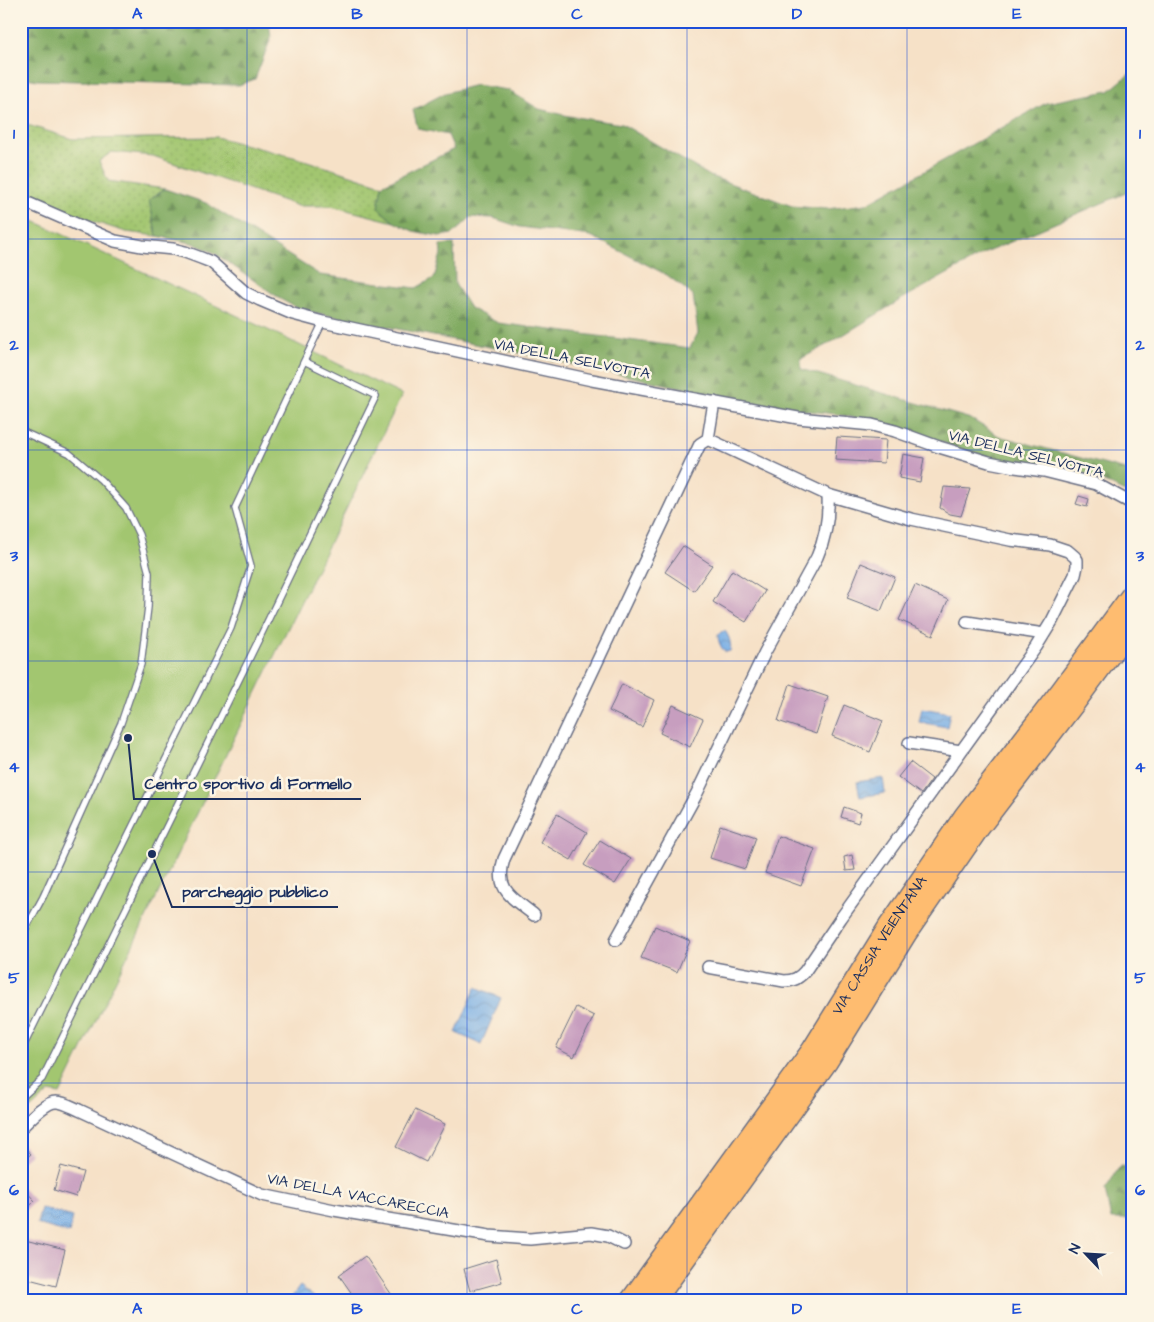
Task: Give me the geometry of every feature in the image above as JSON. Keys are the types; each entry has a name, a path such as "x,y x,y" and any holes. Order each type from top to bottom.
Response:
{"highway":[{"name":"VIA CASSIA VEIENTANA","path":"631,1301 812,1051 889,927 965,816 1060,693 1133,594"},
{"name":"VIA CASSIA VEIENTANA","path":"654,1301 827,1061 906,933 979,827 1133,623"}],"street":[{"name":"VIA DELLA SELVOTTA","path":"21,200 115,241 179,250 211,262 246,293 293,314 592,380 798,418 872,425 980,459 1044,471 1096,484 1133,504"},
{"path":"534,915 513,898 503,885 501,875 504,859 700,444 708,439 714,402"},
{"path":"708,439 828,495 911,519 1010,540 1050,545 1068,551 1076,556 1077,560 1075,575 1044,634 800,977 795,980 779,981 708,967"},
{"path":"616,940 697,793 765,652 817,557 827,528 828,495"},
{"path":"967,622 1044,634"},
{"path":"909,743 961,751"},
{"name":"VIA DELLA VACCARECCIA","path":"21,1128 48,1104 56,1102 96,1118 262,1195 334,1210 496,1236 530,1239 591,1233 608,1236 624,1244"}],"lane":[{"path":"21,1051 231,628 251,566 235,508 323,322"},
{"path":"21,1098 42,1079 259,640 376,396 304,361"},
{"path":"21,431 69,453 101,480 126,508 139,535 148,573 148,606 141,664 121,723 43,897 21,937"}],"green space":[{"path":"21,21 269,21 271,38 255,79 239,85 37,80 21,77"},
{"path":"1133,71 1133,190 987,252 902,299 801,359 801,369 971,419 999,436 1133,472 1133,496 1096,478 1053,466 995,459 962,450 900,427 835,414 768,406 505,350 301,310 282,300 213,252 192,243 157,236 149,200 165,189 206,203 320,275 416,288 434,278 441,254 440,245 454,244 455,284 470,308 498,323 690,348 698,333 693,295 667,275 591,236 520,227 493,218 471,217 453,234 439,236 413,231 394,222 378,208 382,185 454,149 448,135 418,129 413,110 445,93 476,85 508,90 539,109 569,116 622,124 710,176 792,206 827,209 866,204 1046,103 1109,91"},
{"path":"21,123 73,139 216,137 301,159 382,185 378,208 394,222 331,206 298,206 153,156 112,152 99,161 108,181 165,189 149,200 157,236 126,232 82,218 21,190"},
{"path":"21,215 283,337 402,395 60,1094 49,1092 21,1117"},
{"path":"1120,1166 1133,1167 1133,1248 1129,1219 1111,1219 1105,1190"}],"water":[{"path":"725,631 731,646 730,651 726,652 720,645 718,635"},
{"path":"922,708 950,713 947,727 919,722"},
{"path":"883,778 885,793 860,797 857,782"},
{"path":"476,987 501,998 481,1044 456,1033"},
{"path":"41,1208 73,1217 69,1233 37,1224"},
{"path":"300,1286 319,1301 289,1301"}],"building":[{"path":"837,437 886,440 884,463 835,460"},
{"path":"903,454 924,458 920,482 899,478"},
{"path":"944,487 970,489 961,516 950,514 940,508"},
{"path":"1079,496 1089,499 1087,507 1076,504"},
{"path":"683,546 712,565 694,591 665,572"},
{"path":"861,563 895,577 881,611 847,598"},
{"path":"732,570 765,591 746,622 713,602"},
{"path":"915,585 948,600 933,635 899,620"},
{"path":"622,684 654,700 642,727 609,711"},
{"path":"790,684 828,697 816,734 778,721"},
{"path":"673,705 703,719 690,747 660,733"},
{"path":"844,705 883,721 870,752 832,736"},
{"path":"910,762 932,779 921,794 898,777"},
{"path":"844,807 861,813 858,823 841,817"},
{"path":"557,814 587,832 571,860 540,842"},
{"path":"720,825 756,837 745,869 710,858"},
{"path":"778,836 815,849 801,886 765,873"},
{"path":"600,840 631,859 615,884 584,865"},
{"path":"852,855 855,870 846,871 844,857"},
{"path":"655,926 690,941 677,972 641,958"},
{"path":"576,1007 594,1016 574,1057 556,1048"},
{"path":"415,1110 445,1124 426,1162 396,1147"},
{"path":"21,1145 31,1154 21,1162"},
{"path":"61,1166 83,1172 76,1197 54,1190"},
{"path":"21,1186 35,1201 21,1214"},
{"path":"21,1239 65,1250 56,1286 21,1277"},
{"path":"365,1256 394,1298 390,1301 357,1301 339,1275"},
{"path":"496,1259 502,1282 470,1291 464,1269"}],"place":[{"name":"Centro sportivo di Formello","path":"128,738"},
{"name":"parcheggio pubblico","path":"152,854"}]}
